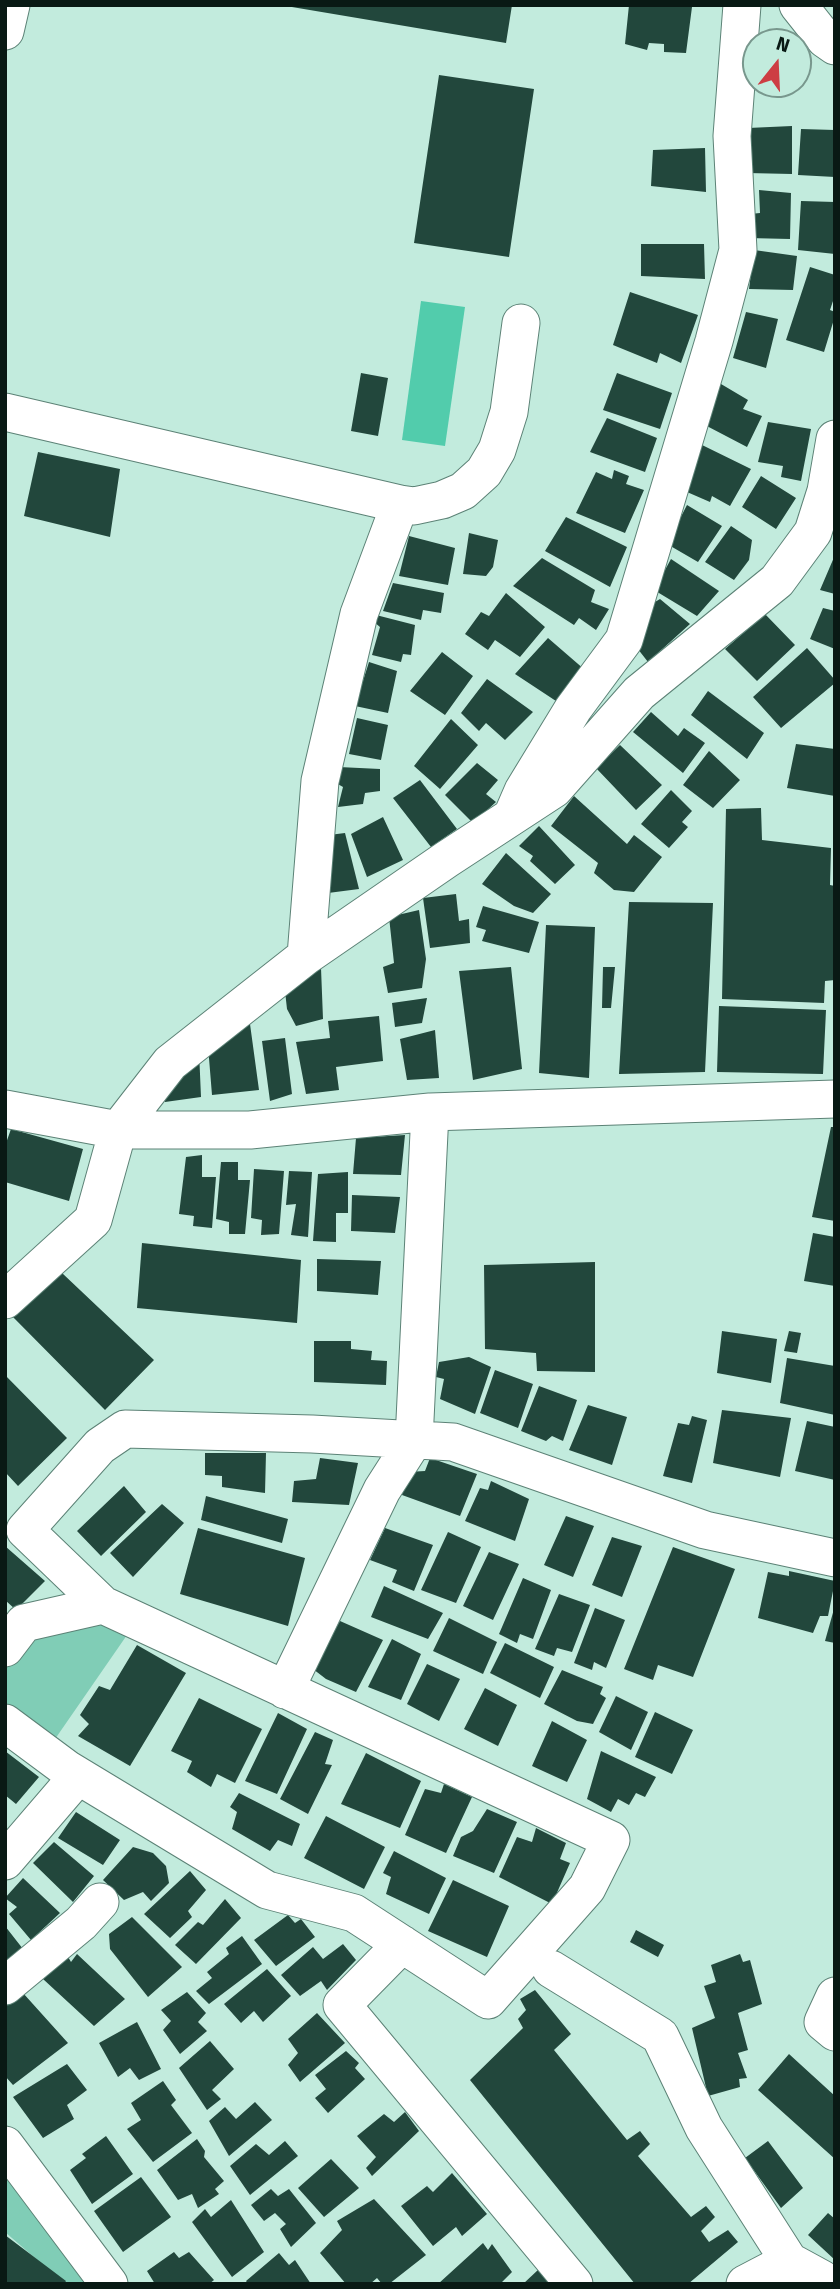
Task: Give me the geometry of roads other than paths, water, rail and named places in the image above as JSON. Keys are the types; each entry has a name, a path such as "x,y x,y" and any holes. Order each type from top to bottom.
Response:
{"street":[{"path":"5,31 11,5"},
{"path":"512,815 523,791 573,709 625,640 714,341 738,250 732,136 742,5"},
{"path":"799,5 825,39 835,46"},
{"path":"5,412 414,506 442,500 463,491 484,472 497,450 509,412 520,323"},
{"path":"5,1300 93,1220 118,1130 170,1063 306,956 554,789 639,694 777,581 813,533 826,491 835,439"},
{"path":"306,956 320,781 359,614 400,504"},
{"path":"5,1108 118,1130 250,1130 430,1112 835,1100"},
{"path":"285,1690 382,1490 414,1440 430,1112"},
{"path":"5,1723 78,1776 267,1890 354,1913 488,2000 538,1961 587,1888 611,1840 103,1605 15,1519 100,1446 125,1429 312,1434 453,1442 705,1530 835,1558"},
{"path":"5,1648 24,1623 103,1605"},
{"path":"5,1861 78,1776"},
{"path":"5,1986 81,1923 100,1902"},
{"path":"402,1944 342,2005 574,2284"},
{"path":"538,1961 660,2036 704,2128 789,2261 822,2280 824,2284"},
{"path":"835,1996 823,2022 835,2032"},
{"path":"5,2145 109,2284"},
{"path":"745,2284 789,2261"}]}
